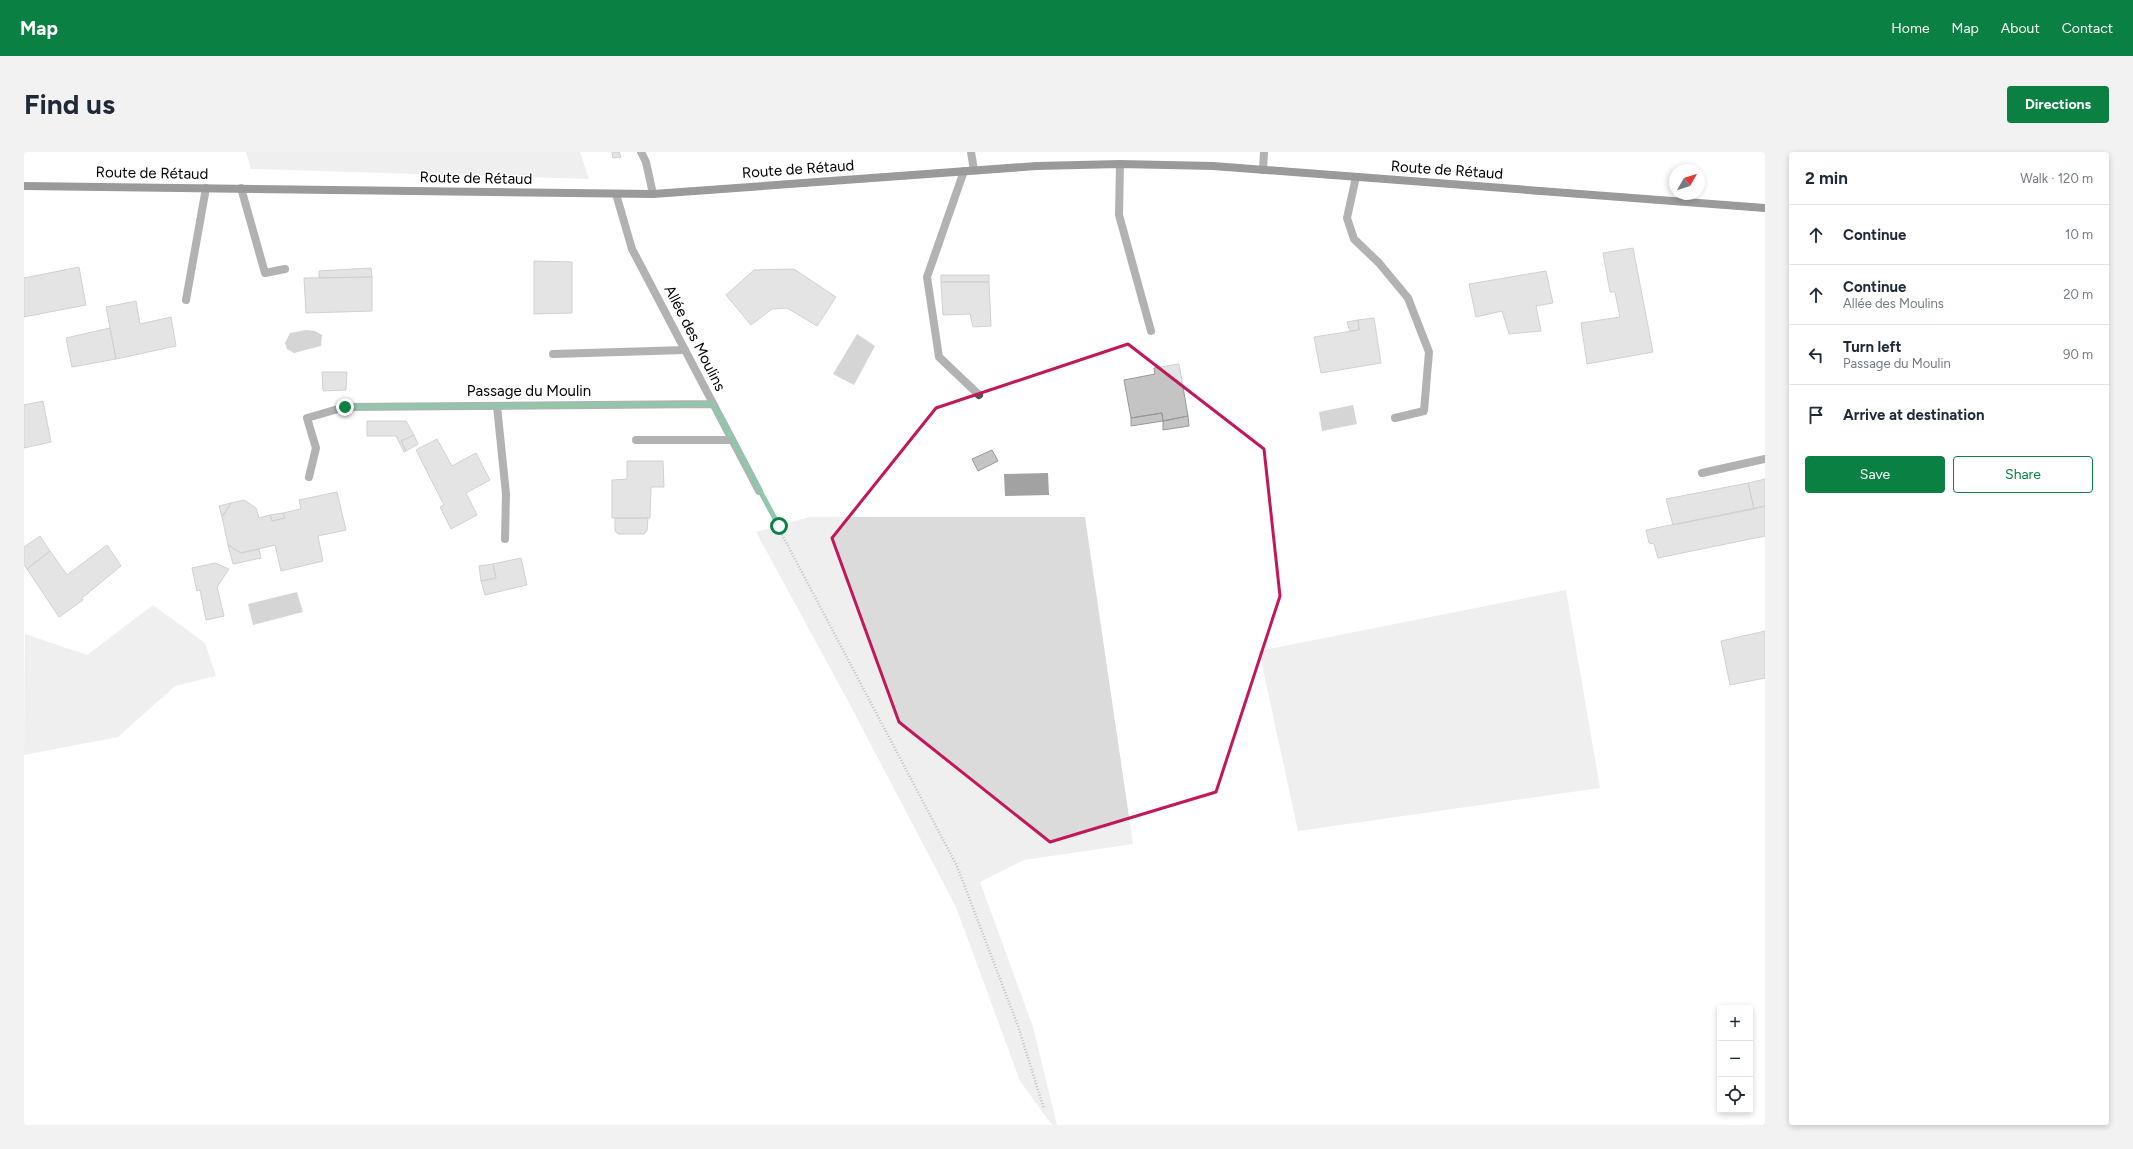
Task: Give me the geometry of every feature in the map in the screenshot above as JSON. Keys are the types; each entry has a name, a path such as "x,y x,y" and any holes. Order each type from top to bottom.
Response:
{"main road":[{"name":"Route de Rétaud","path":"24,186 653,194 974,170 1037,166 1120,164 1213,166 1765,208"}],"street":[{"path":"641,152 646,162 653,194"},
{"path":"971,152 974,170"},
{"path":"1263,170 1264,152"},
{"path":"1120,164 1119,214 1151,331"},
{"path":"964,171 927,277 940,357 979,395"},
{"path":"1356,177 1347,218 1354,239 1379,263 1408,298 1429,352 1424,411 1395,418"},
{"path":"186,300 206,188"},
{"path":"240,188 265,272 285,270"},
{"name":"Allée des Moulins","path":"616,194 632,249 759,491"},
{"path":"553,354 685,350"},
{"name":"Passage du Moulin","path":"309,477 316,448 307,418 345,407 713,404"},
{"path":"497,406 506,494 505,539"},
{"path":"636,440 732,440"},
{"path":"1702,473 1765,459"}],"path":[{"path":"759,491 846,652 957,866 1018,1026 1044,1109"}],"highlighted area":[{"path":"1128,344 1264,449 1280,596 1216,792 1050,842 899,722 832,538 936,408"}],"shaded area":[{"path":"246,152 580,152 589,179 251,169"},
{"path":"306,330 315,331 322,335 321,346 294,353 287,349 285,343 290,333"},
{"path":"857,334 875,346 854,385 833,374"},
{"path":"1353,405 1357,424 1322,431 1319,412"},
{"path":"1048,473 1049,495 1005,496 1004,474"},
{"path":"809,517 1085,517 1133,844 1024,860 980,882 1033,1027 1057,1125 1052,1125 1020,1081 956,907 848,701 756,532"},
{"path":"1566,590 1600,788 1298,831 1259,651"},
{"path":"297,592 303,612 253,625 248,604"},
{"path":"153,605 205,643 216,676 175,686 118,737 24,755 25,634 87,655"}],"building":[{"path":"612,152 619,152 621,157 613,158"},
{"path":"1633,248 1653,352 1587,364 1581,323 1620,317 1615,292 1610,292 1603,253"},
{"path":"534,261 572,262 572,313 534,314"},
{"path":"79,267 86,305 24,317 24,278"},
{"path":"371,268 372,277 319,278 319,271"},
{"path":"794,269 836,297 817,326 787,308 772,309 751,325 726,295 754,270"},
{"path":"1546,271 1553,303 1536,306 1541,331 1509,334 1502,311 1476,317 1469,284"},
{"path":"941,275 989,275 989,282 941,282"},
{"path":"372,277 372,311 306,313 304,278"},
{"path":"941,282 989,282 991,326 973,327 970,314 943,315"},
{"path":"136,301 140,324 171,317 176,346 116,359 106,307"},
{"path":"1374,318 1381,363 1321,373 1314,337 1359,330 1358,320"},
{"path":"1358,320 1359,330 1350,331 1347,322"},
{"path":"110,328 116,359 72,367 66,338"},
{"path":"1179,364 1188,416 1163,421 1162,413 1131,418 1124,380 1155,374 1154,368"},
{"path":"322,372 347,372 346,390 323,391"},
{"path":"43,401 51,442 24,448 24,405"},
{"path":"1162,413 1163,421 1131,426 1131,418"},
{"path":"1188,416 1189,426 1163,430 1163,421"},
{"path":"367,421 406,421 414,435 401,441 406,451 404,452 396,436 367,436"},
{"path":"414,435 418,444 406,451 401,441"},
{"path":"437,439 452,466 476,453 490,480 466,493 477,515 451,529 440,507 444,505 416,450"},
{"path":"992,450 998,461 978,471 972,459"},
{"path":"627,461 663,461 664,487 651,487 650,518 612,518 612,480 627,479"},
{"path":"1765,479 1765,506 1754,509 1748,483"},
{"path":"1748,483 1754,509 1673,525 1666,499"},
{"path":"337,492 346,530 318,536 323,561 281,571 275,545 241,553 228,545 222,517 231,503 244,500 256,508 259,518 270,515 272,521 285,518 283,513 301,509 299,500"},
{"path":"231,503 222,517 219,506"},
{"path":"1765,506 1765,536 1658,558 1654,544 1649,543 1646,530"},
{"path":"283,513 285,518 272,521 270,515"},
{"path":"615,518 648,518 647,531 644,534 618,534 615,531"},
{"path":"40,536 50,551 27,569 24,564 24,547"},
{"path":"107,545 121,566 82,598 83,600 59,617 27,569 50,551 67,575"},
{"path":"228,545 241,553 259,549 261,558 233,564"},
{"path":"521,558 527,585 485,595 481,581 496,578 493,564"},
{"path":"215,563 229,569 217,587 224,616 206,620 200,590 197,591 192,568"},
{"path":"493,564 496,578 481,581 479,566"},
{"path":"1765,631 1765,678 1730,685 1721,641"}],"route":[{"path":"345,407 713,404 744,464 779,526"}]}
